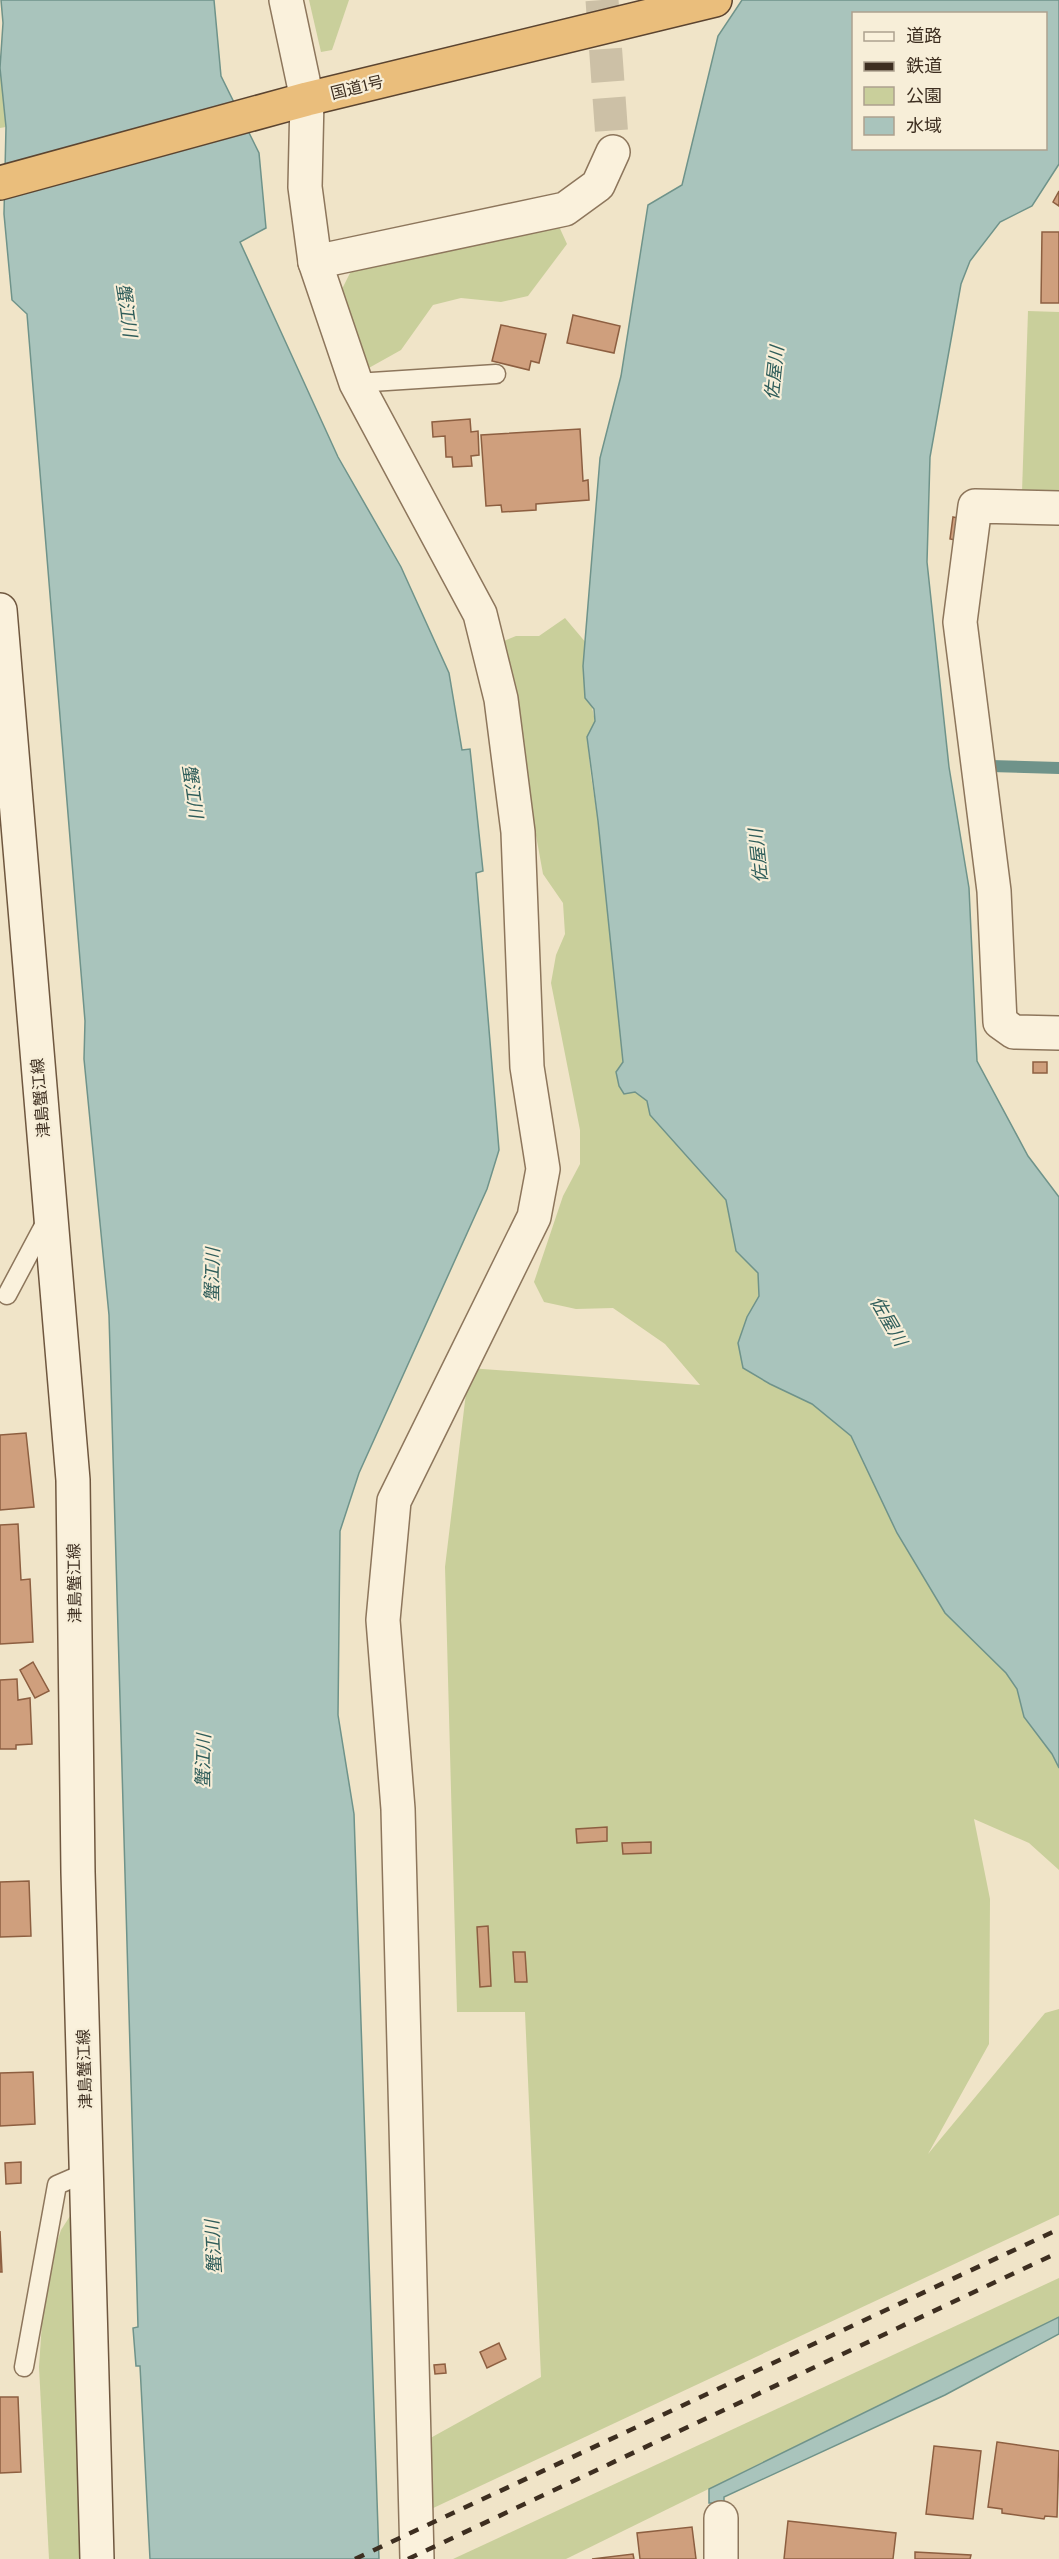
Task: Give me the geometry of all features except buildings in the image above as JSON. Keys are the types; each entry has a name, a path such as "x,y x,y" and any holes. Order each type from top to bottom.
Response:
{"highway":[{"name":"国道1号","path":"0,183 307,99 652,9 716,0"}],"street":[{"path":"286,0 307,99 305,187 315,262 356,383 480,614 501,699 518,832 527,1067 543,1169 534,1217 394,1501 382,1620 398,1809 417,2559"},
{"path":"315,262 565,209 598,185 613,152"},
{"path":"1059,508 975,506 960,622 994,891 1000,1022 1014,1032 1059,1033"},
{"name":"津島蟹江線","path":"0,610 73,1480 78,1872 98,2559"},
{"path":"721,2518 721,2559"}],"lane":[{"path":"356,383 496,374"},
{"path":"7,1295 50,1213"},
{"path":"24,2367 57,2185 87,2172"}],"green space":[{"path":"309,0 349,0 332,50 321,52"},
{"path":"0,68 6,127 0,128"},
{"path":"557,222 567,244 528,296 501,302 461,298 433,305 401,350 367,369 341,291 351,271"},
{"path":"1028,311 1059,312 1059,494 1022,492"},
{"path":"565,618 587,644 583,666 595,721 587,737 623,1062 616,1072 647,1101 650,1115 726,1200 736,1251 758,1273 759,1296 747,1317 770,1384 812,1404 851,1436 897,1533 945,1613 1006,1673 1017,1689 1024,1717 1052,1754 1059,1768 1059,1870 1029,1843 974,1819 990,1899 989,2044 928,2154 1045,2013 1059,2009 1059,2215 429,2510 425,2441 541,2377 525,2012 457,2012 445,1567 469,1368 700,1385 665,1344 613,1308 576,1309 544,1302 534,1282 563,1196 580,1164 580,1130 551,983 556,955 565,934 563,903 543,874 501,642 516,636 539,636"},
{"path":"74,2210 82,2559 49,2559 39,2367 45,2278 61,2230"},
{"path":"1059,2278 1059,2317 566,2559 453,2559"}],"water":[{"name":"蟹江川","path":"1,0 214,0 221,76 259,153 266,228 240,242 338,457 401,567 449,673 462,750 470,749 483,871 476,873 499,1150 487,1189 359,1473 340,1531 338,1715 354,1814 379,2559 150,2559 140,2366 136,2366 133,2328 138,2327 109,1315 84,1059 85,1021 27,314 12,300 4,214 6,127 0,68 3,23"},
{"name":"佐屋川","path":"742,0 1059,0 1059,164 1032,206 1000,222 970,261 961,284 930,457 927,562 949,767 969,888 977,1061 1028,1156 1059,1197 1059,1768 1052,1754 1024,1717 1017,1689 1006,1673 945,1613 897,1533 851,1436 812,1404 743,1368 738,1343 747,1317 759,1296 758,1273 736,1251 726,1200 650,1115 647,1101 635,1092 624,1094 619,1086 616,1072 623,1062 587,737 595,721 594,709 585,698 583,666 600,458 621,376 648,205 682,185 718,36"},
{"path":"1059,2317 1059,2334 945,2395 724,2497 724,2503 709,2503 709,2489"}],"waterway":[{"path":"990,766 1059,768"}],"tunnel":[{"path":"602,0 613,152"}],"railway":[{"path":"355,2559 1059,2229"},
{"path":"408,2559 1059,2252"}]}
